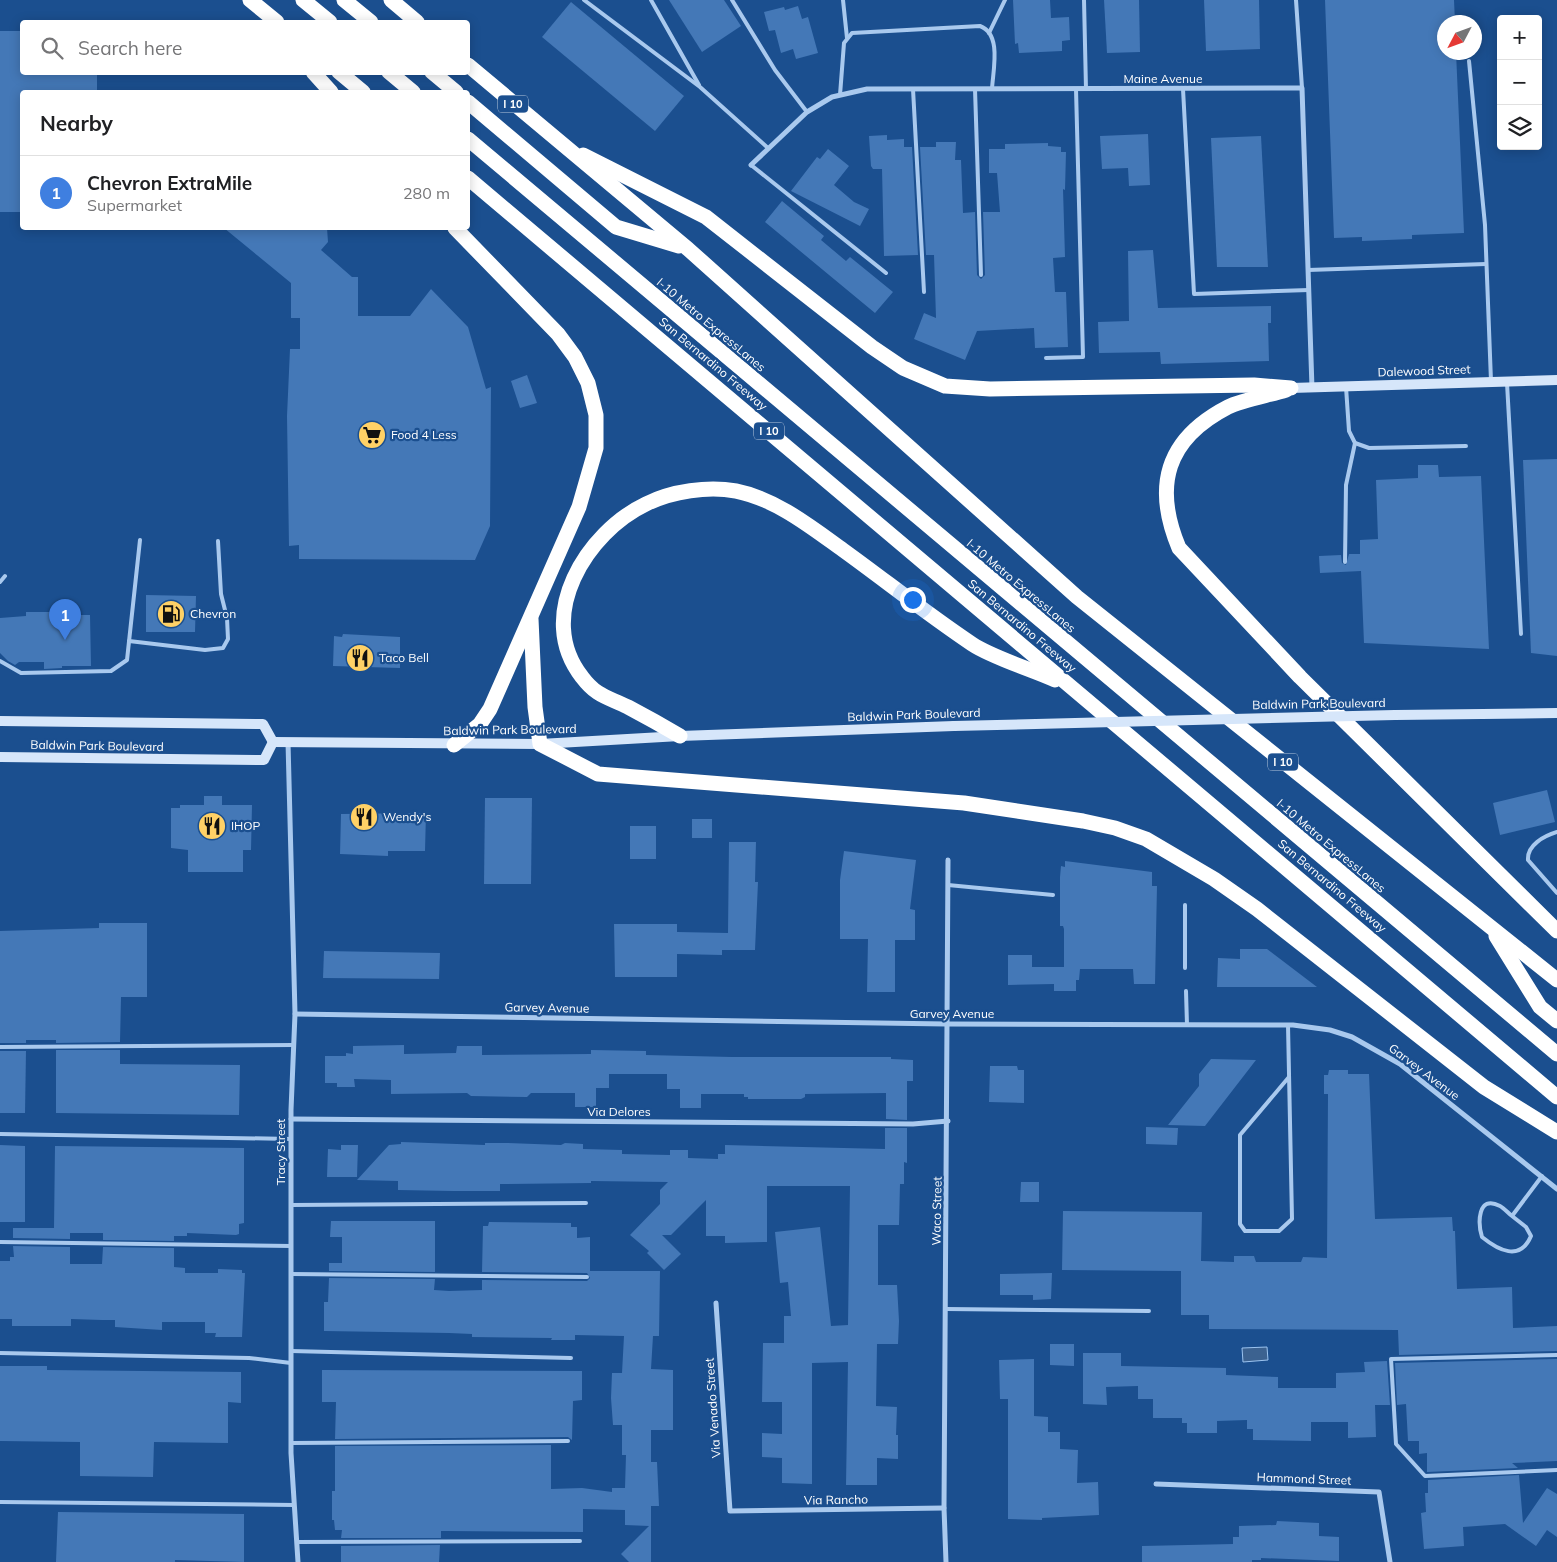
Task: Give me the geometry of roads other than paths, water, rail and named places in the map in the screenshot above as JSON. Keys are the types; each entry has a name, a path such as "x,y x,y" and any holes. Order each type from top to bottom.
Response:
{"highway":[{"path":"249,0 266,20"},
{"path":"249,0 274,20"},
{"path":"303,0 328,20"},
{"path":"344,0 369,20"},
{"path":"391,0 415,20"},
{"name":"I 10","path":"470,67 558,143 688,249 1078,597 1557,980"},
{"path":"316,75 329,90"},
{"path":"343,75 361,90"},
{"path":"393,75 411,90"},
{"path":"436,75 454,90"},
{"path":"470,104 616,227 688,249"},
{"name":"I-10 Metro ExpressLanes","path":"470,141 1557,1054"},
{"path":"558,143 706,217 872,347 903,368 945,386 990,389 1254,385 1291,388"},
{"name":"San Bernardino Freeway","path":"470,180 1557,1097"},
{"path":"454,745 480,724 490,709 579,507 596,448 596,415 588,384 575,356 538,311 457,230"},
{"path":"1291,388 1230,406 1200,425 1179,450 1170,465 1165,499 1169,525 1179,548 1300,677 1557,931"},
{"path":"680,736 626,706 608,700 581,676 570,654 565,636 565,600 577,571 598,539 621,519 647,503 677,494 704,490 735,491 762,499 802,521 974,645 1069,686"},
{"path":"531,619 535,708 540,744 598,774 964,803 1083,820 1115,828 1146,839 1214,879 1257,910 1484,1087 1557,1132"},
{"path":"1490,927 1540,1006 1557,1021"}],"main road":[{"name":"Dalewood Street","path":"1291,388 1507,380 1557,380"},
{"name":"Baldwin Park Boulevard","path":"273,742 403,742 454,745 540,744 680,736 954,726 1557,713"},
{"name":"Baldwin Park Boulevard","path":"0,721 263,724 273,742"},
{"name":"Baldwin Park Boulevard","path":"0,757 264,760 273,742"}],"street":[{"name":"Maine Avenue","path":"750,165 807,112 832,97 867,89 1302,88"},
{"path":"1302,88 1312,388"},
{"name":"Tracy Street","path":"288,742 295,1014 291,1119 291,1443 298,1562"},
{"name":"Waco Street","path":"946,1562 944,1508 948,1121 946,1024 948,860"},
{"name":"Garvey Avenue","path":"295,1014 946,1024 1288,1025 1330,1030 1352,1037 1400,1064 1557,1189"},
{"name":"Via Delores","path":"291,1119 913,1124 948,1121"},
{"name":"Via Venado Street","path":"716,1303 730,1511"},
{"name":"Hammond Street","path":"1156,1484 1379,1492 1390,1562"},
{"name":"Via Rancho","path":"730,1511 944,1508"}],"lane":[{"path":"584,0 700,87 768,148"},
{"path":"652,0 700,87"},
{"path":"732,0 775,70 807,112"},
{"path":"840,95 847,38 843,0"},
{"path":"989,33 1005,0"},
{"path":"1084,0 1086,88"},
{"path":"1296,0 1302,88"},
{"path":"847,38 852,33 980,26 985,28 993,38 992,89"},
{"path":"1469,61 1486,264 1491,381"},
{"path":"913,89 924,292"},
{"path":"975,89 981,275"},
{"path":"1046,358 1083,357 1076,89"},
{"path":"1183,89 1194,294 1309,290"},
{"path":"750,165 886,273"},
{"path":"1308,270 1486,264"},
{"path":"1507,380 1521,634"},
{"path":"1345,562 1346,485 1355,443 1349,431 1346,387"},
{"path":"1355,443 1369,448 1466,446"},
{"path":"0,661 21,673 111,671 127,660 140,540"},
{"path":"129,641 205,650 223,648 228,640 227,618 221,594 218,541"},
{"path":"0,582 5,576"},
{"path":"1557,832 1548,835 1530,849 1528,860 1557,894"},
{"path":"948,886 1053,894"},
{"path":"1185,905 1185,968"},
{"path":"1186,991 1187,1025"},
{"path":"1288,1025 1292,1219 1279,1231 1245,1231 1240,1224 1240,1135 1289,1077"},
{"path":"0,1047 294,1045"},
{"path":"0,1134 291,1139"},
{"path":"1512,1216 1542,1176"},
{"path":"291,1205 586,1203"},
{"path":"1488,1205 1498,1205 1512,1216 1526,1227 1531,1236 1524,1247 1513,1251 1501,1251 1482,1237 1478,1216 1482,1209 1488,1205"},
{"path":"0,1242 291,1246"},
{"path":"291,1274 586,1277"},
{"path":"946,1308 1149,1311"},
{"path":"291,1351 571,1358"},
{"path":"0,1353 250,1358 291,1362"},
{"path":"1557,1355 1391,1359 1396,1444 1424,1476 1557,1470"},
{"path":"291,1443 568,1441"},
{"path":"0,1502 294,1505"},
{"path":"297,1542 580,1541"}],"water":[{"path":"1267,1347 1268,1360 1243,1362 1242,1348"}],"place":[{"name":"Food 4 Less","path":"372,435"},
{"name":"Chevron","path":"171,614"},
{"name":"Chevron ExtraMile","path":"65,640"},
{"name":"Taco Bell","path":"360,658"},
{"name":"Wendy's","path":"364,817"},
{"name":"IHOP","path":"212,826"}]}
